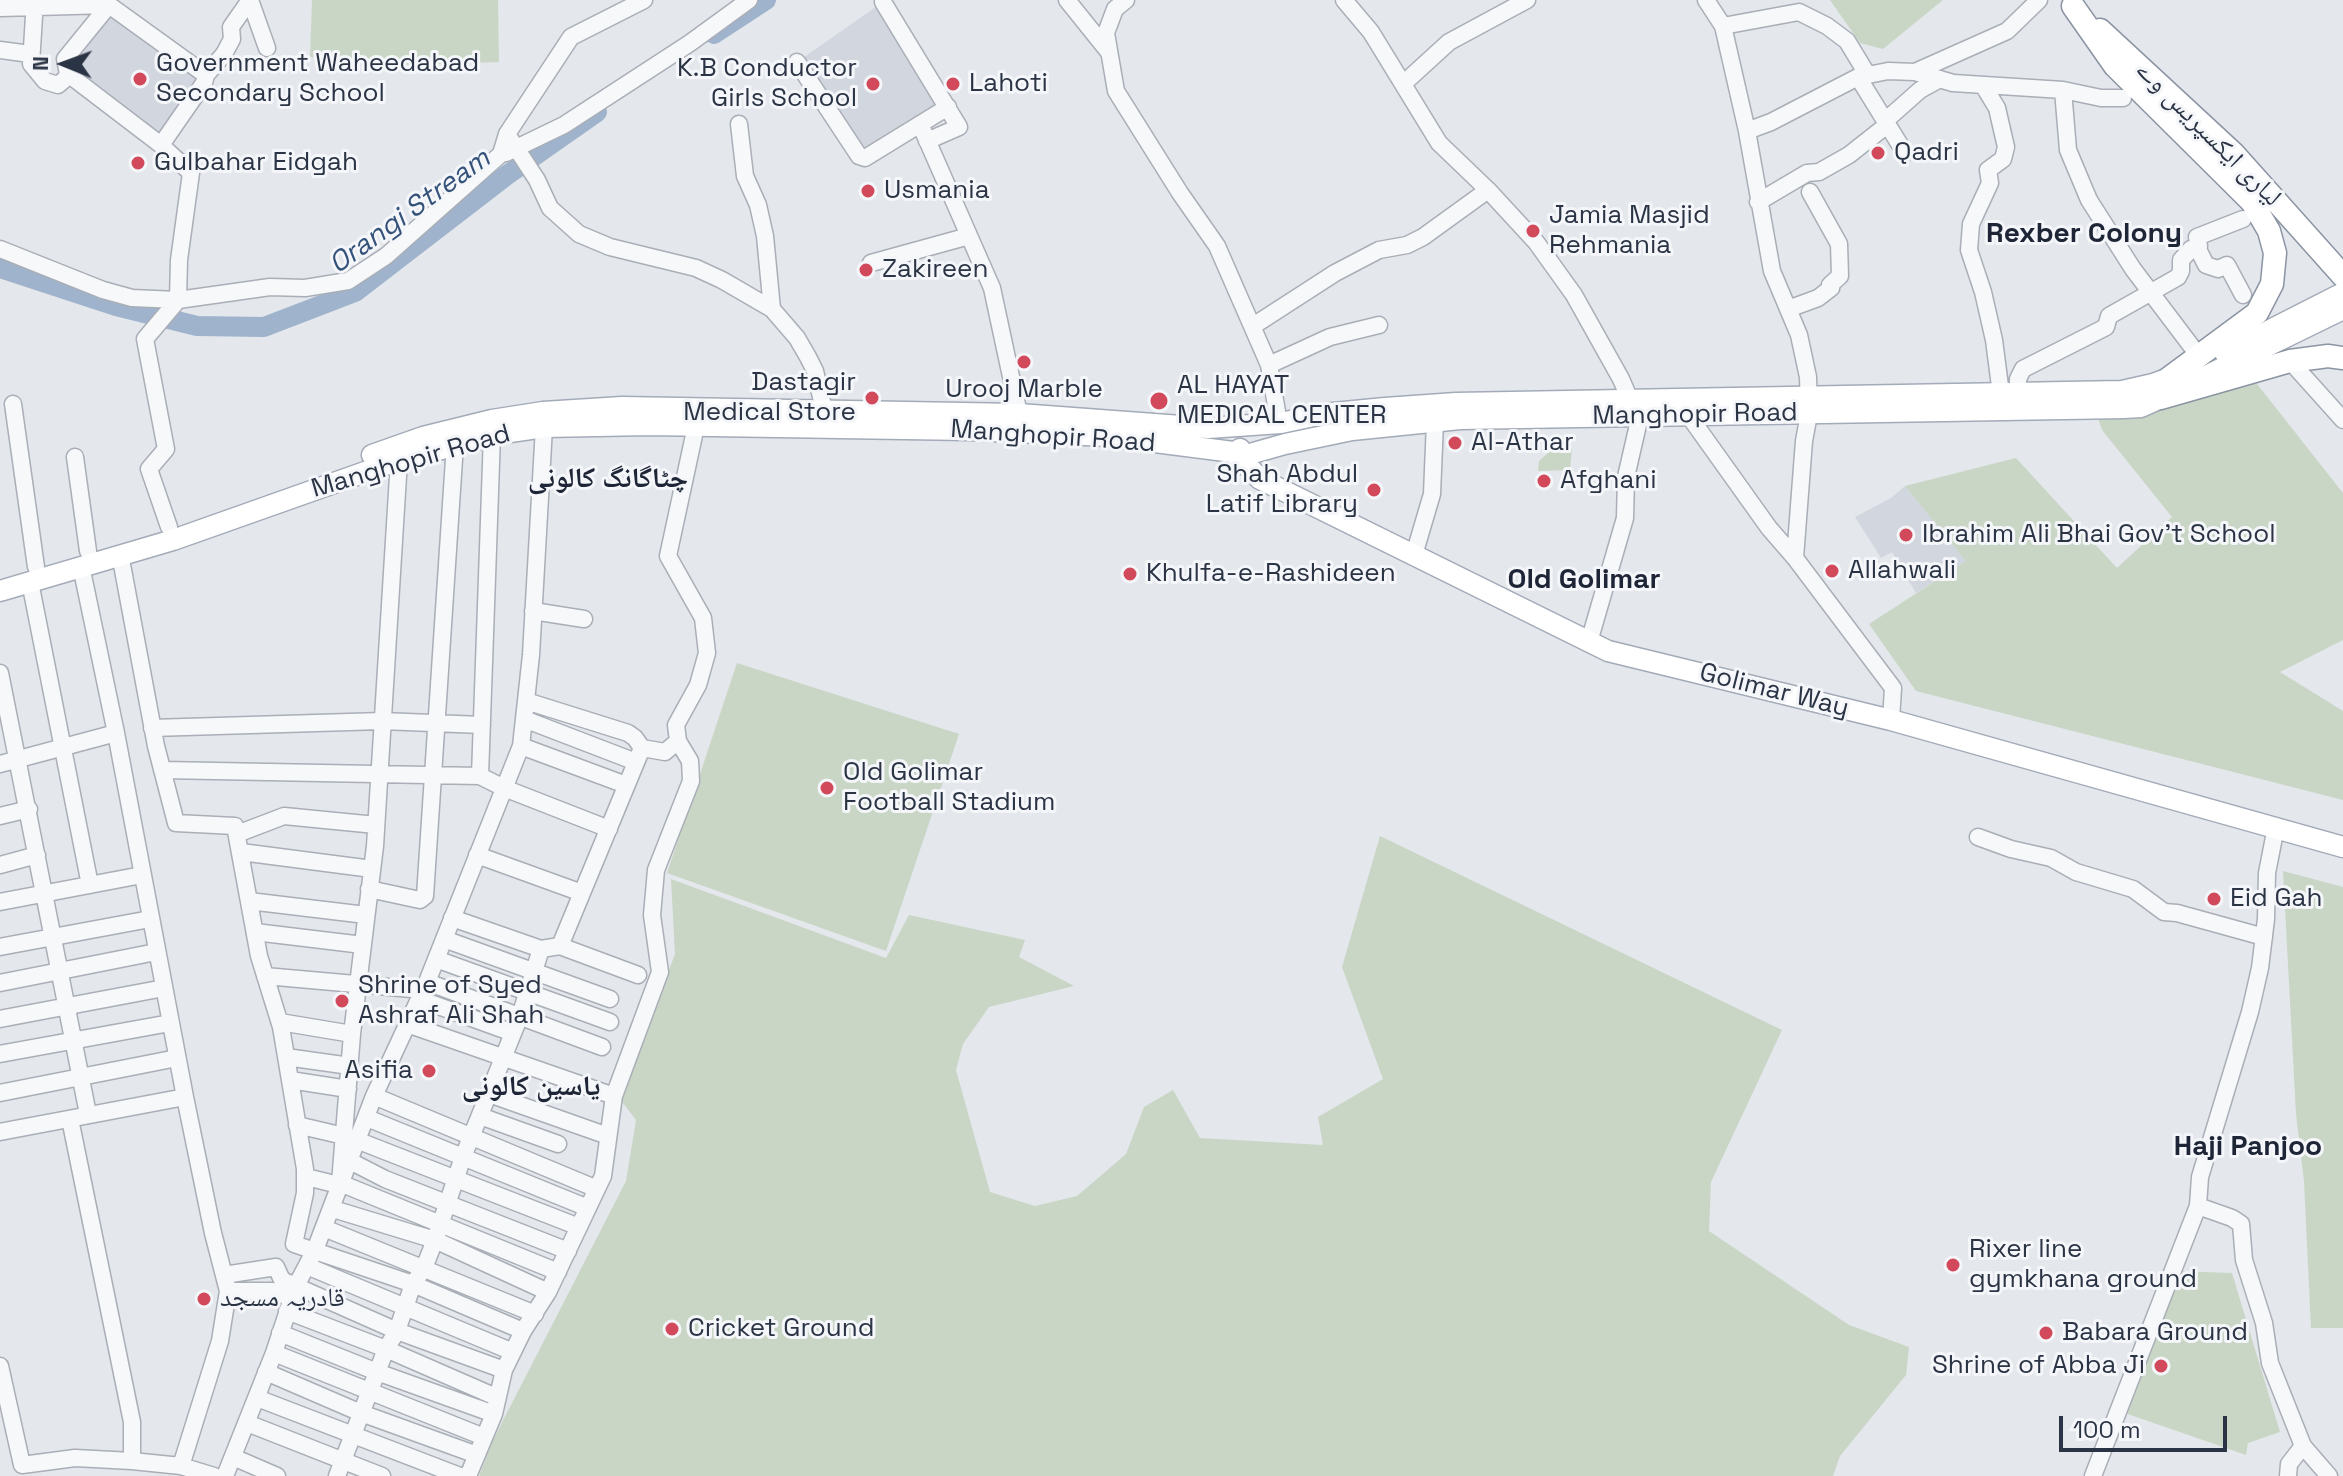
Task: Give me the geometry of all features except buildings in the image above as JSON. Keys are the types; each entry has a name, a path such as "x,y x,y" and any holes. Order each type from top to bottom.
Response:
{"highway":[{"name":"لیاری ایکسپریس وے","path":"2069,3 2124,50 2234,154 2343,276"},
{"path":"2069,3 2115,66 2252,202 2269,231 2275,253 2272,284 2257,313 2198,355 2165,388"},
{"path":"2229,378 2311,349 2338,353"},
{"path":"2165,388 2229,378 2290,361 2338,353"}],"main road":[{"name":"Manghopir Road","path":"0,591 33,574 84,559 423,437 492,420 543,412 622,407 1019,414 1208,428 1456,403 1635,408 1808,405 2141,407 2205,363 2343,293"},
{"name":"Manghopir Road","path":"84,559 120,554 173,540 399,460 492,435 544,427 968,430 1108,436 1233,452 1239,457 1352,430 1435,422 1635,408 1689,416 1808,405 2165,388 2343,309"},
{"path":"1238,427 1239,457"},
{"name":"Golimar Way","path":"1239,457 1260,479 1608,651 1891,720 2343,847"},
{"name":"Manghopir Road","path":"0,577 33,574"}],"street":[{"path":"250,0 267,48"},
{"path":"161,145 204,83 206,75 224,54 232,39 231,27 250,0"},
{"path":"644,0 571,37 507,134 508,152 537,180 550,208 579,234 610,247 696,268 772,309 797,338 808,357 815,371 824,410"},
{"path":"0,249 103,290 132,298 178,300 270,287 305,288 348,281 386,256 508,152 564,125 690,43 749,0"},
{"path":"1067,0 1109,53"},
{"path":"1126,0 1115,9 1106,33 1116,91 1217,246 1269,365 1279,423"},
{"path":"1344,0 1371,32 1439,143 1536,242 1574,295 1635,408 1626,477 1625,518 1589,642"},
{"path":"1403,84 1449,42 1527,0"},
{"path":"1706,0 1723,26 1747,131 1772,271 1799,335 1808,377 1795,558"},
{"path":"1915,72 2007,31 2039,0"},
{"path":"883,2 959,127 927,141"},
{"path":"0,8 35,4 109,5 206,75"},
{"path":"35,4 31,64 45,81 58,85 68,74"},
{"path":"109,5 65,59 68,74 161,145 191,173 179,260 178,300 145,339 166,449 149,469 169,527"},
{"path":"1723,26 1796,6 1827,26 1847,41 1886,123 1905,153"},
{"path":"0,50 30,54"},
{"path":"797,62 859,156 865,158 948,107"},
{"path":"1747,131 1862,76 1888,71 1915,72 1983,85 2063,90 2101,98 2123,98"},
{"path":"1758,202 1807,173 1819,172 1839,161 1886,123 1920,90 1940,79"},
{"path":"1983,85 1997,108 2006,147 2003,159 1988,170 1990,183 1971,224 1969,250 2010,394"},
{"path":"2063,90 2068,150 2078,178 2118,246 2198,355"},
{"path":"739,124 745,176 758,205 765,236 772,309"},
{"path":"920,124 992,288 1019,414"},
{"path":"1253,326 1335,273 1379,250 1407,245 1423,237 1488,190"},
{"path":"1788,309 1818,298 1840,276 1839,244 1810,192"},
{"path":"2010,394 2023,369 2106,327 2109,316 2178,277 2181,260 2199,246 2197,237 2243,219"},
{"path":"871,263 969,236"},
{"path":"2197,247 2206,265 2218,269 2227,265 2243,295"},
{"path":"1269,365 1330,337 1379,325"},
{"path":"2290,361 2343,420"},
{"path":"13,404 33,574 90,885"},
{"path":"1689,416 1769,528 1893,688 1891,720"},
{"path":"1414,555 1432,494 1435,422"},
{"path":"468,1476 495,1405 504,1370 523,1331 548,1292 603,1176 614,1096 660,972 652,915 656,870 691,781 690,761 678,741 676,725 698,685 707,653 703,618 668,556 696,426"},
{"path":"225,1476 292,1299 333,1209 351,1138 367,1118 374,1096 423,990 521,746 544,427"},
{"path":"480,776 492,435"},
{"path":"369,889 420,900 424,898 435,776 455,444"},
{"path":"75,457 84,559 156,952 226,1283 220,1341 181,1466"},
{"path":"339,1184 350,1161 348,1089 376,825 399,460"},
{"path":"120,554 152,728 176,823 235,826 265,976 280,1022 306,1177 294,1244 413,1284 523,1331"},
{"path":"533,611 584,619"},
{"path":"0,675 5,720 19,759 88,1114"},
{"path":"526,701 628,733 635,738 639,755 560,946"},
{"path":"524,719 639,755 665,752 678,741"},
{"path":"152,728 382,721 482,725"},
{"path":"0,764 116,733"},
{"path":"521,746 626,785"},
{"path":"162,770 480,776 609,829"},
{"path":"0,816 29,809"},
{"path":"237,834 284,816 376,825"},
{"path":"2093,1476 2198,1206 2200,1177 2250,1012 2260,968 2267,873 2276,827"},
{"path":"1978,837 2011,849 2051,858 2076,872 2133,889 2164,912 2264,937"},
{"path":"241,852 372,869"},
{"path":"0,865 37,855"},
{"path":"477,855 582,893"},
{"path":"0,902 142,875"},
{"path":"249,901 366,915"},
{"path":"452,918 541,949 560,946 638,975"},
{"path":"0,947 150,919"},
{"path":"255,932 363,945"},
{"path":"444,939 610,999"},
{"path":"340,1469 386,1349 397,1331 413,1284 424,1268 438,1233 463,1157 520,1016 541,949"},
{"path":"0,983 156,952"},
{"path":"436,959 610,1022"},
{"path":"265,976 423,990 520,1016 602,1047"},
{"path":"0,1019 164,988"},
{"path":"423,990 513,1033"},
{"path":"280,1022 352,1034"},
{"path":"0,1054 170,1023"},
{"path":"407,1024 503,1060 614,1096"},
{"path":"286,1057 350,1066"},
{"path":"0,1093 177,1058"},
{"path":"290,1080 348,1089"},
{"path":"489,1094 608,1136"},
{"path":"374,1096 597,1189"},
{"path":"0,1132 185,1097"},
{"path":"480,1116 558,1144"},
{"path":"367,1118 588,1208"},
{"path":"70,1119 132,1422 132,1461"},
{"path":"297,1125 351,1138 579,1227"},
{"path":"350,1161 385,1179 568,1251"},
{"path":"306,1177 339,1184 548,1292"},
{"path":"2198,1206 2241,1224 2244,1260 2264,1323 2270,1363 2303,1446 2329,1476"},
{"path":"333,1209 438,1233 558,1272"},
{"path":"324,1228 535,1314"},
{"path":"226,1283 274,1266 292,1299 397,1331 504,1370"},
{"path":"307,1266 513,1352"},
{"path":"226,1283 273,1291 292,1299 495,1405"},
{"path":"280,1333 377,1372 495,1405"},
{"path":"274,1353 484,1437"},
{"path":"0,1366 22,1465 75,1458 132,1461 181,1466 214,1476"},
{"path":"266,1372 361,1413 477,1455"},
{"path":"257,1398 460,1476"},
{"path":"247,1423 340,1469 382,1476"},
{"path":"2288,1476 2289,1464 2303,1446"},
{"path":"233,1457 277,1476"}],"shaded area":[{"name":"K.B Conductor Girls School","path":"883,2 948,107 865,158 797,62"},
{"name":"Government Waheedabad Secondary School","path":"109,5 206,75 161,145 66,66"},
{"name":"Ibrahim Ali Bhai Gov't School","path":"1905,486 1967,561 1916,593 1892,552 1881,558 1855,517 1891,498"}],"green space":[{"path":"312,0 498,0 499,62 411,65 310,57"},
{"path":"1830,0 1943,0 1883,49 1860,43"},
{"path":"2246,370 2343,493 2343,640 2280,672 2343,711 2343,800 1916,691 1869,624 1966,561 1905,486 2016,458 2117,568 2172,517 2102,430 2095,410"},
{"path":"1560,442 1566,442 1565,448 1572,448 1570,470 1538,471 1539,461"},
{"path":"737,663 959,734 886,951 667,873"},
{"path":"1380,836 1782,1030 1711,1182 1709,1231 1849,1325 1909,1347 1906,1375 1840,1456 1833,1476 479,1476 492,1442 626,1181 636,1120 620,1099 675,954 671,879 886,958 909,915 1025,940 1019,957 1074,986 989,1007 963,1044 956,1070 990,1192 1035,1206 1077,1196 1126,1154 1144,1107 1173,1090 1200,1138 1323,1145 1318,1117 1383,1079 1342,967"},
{"path":"2283,871 2343,887 2343,1328 2311,1328"},
{"path":"2173,1271 2232,1273 2280,1432 2248,1443 2246,1455 2119,1411"}],"waterway":[{"name":"Orangi Stream","path":"714,34 766,0"},
{"name":"Orangi Stream","path":"0,268 116,306 197,326 264,327 355,292 507,175 597,112"}],"place":[{"name":"Government Waheedabad Secondary School","path":"140,79"},
{"name":"K.B Conductor Girls School","path":"873,84"},
{"name":"Lahoti","path":"953,84"},
{"name":"Qadri","path":"1878,153"},
{"name":"Gulbahar Eidgah","path":"138,163"},
{"name":"Usmania","path":"868,191"},
{"name":"Jamia Masjid Rehmania","path":"1533,231"},
{"name":"Zakireen","path":"866,270"},
{"name":"Urooj Marble","path":"1024,362"},
{"name":"Dastagir Medical Store","path":"872,398"},
{"name":"AL HAYAT MEDICAL CENTER","path":"1159,401"},
{"name":"Al-Athar","path":"1455,443"},
{"name":"Afghani","path":"1544,481"},
{"name":"Shah Abdul Latif Library","path":"1374,490"},
{"name":"Ibrahim Ali Bhai Gov't School","path":"1906,535"},
{"name":"Allahwali","path":"1832,571"},
{"name":"Khulfa-e-Rashideen","path":"1130,574"},
{"name":"Old Golimar Football Stadium","path":"827,788"},
{"name":"Eid Gah","path":"2214,899"},
{"name":"Shrine of Syed Ashraf Ali Shah","path":"342,1001"},
{"name":"Asifia","path":"429,1071"},
{"name":"Rixer line gymkhana ground","path":"1953,1265"},
{"name":"قادریہ مسجد","path":"204,1299"},
{"name":"Cricket Ground","path":"672,1329"},
{"name":"Babara Ground","path":"2046,1333"},
{"name":"Shrine of Abba Ji","path":"2161,1366"}],"district":[{"name":"Rexber Colony","path":"2084,234"},
{"name":"چٹاگانگ کالونی","path":"608,479"},
{"name":"Old Golimar","path":"1584,580"},
{"name":"یاسین کالونی","path":"531,1087"},
{"name":"Haji Panjoo","path":"2248,1147"}]}
